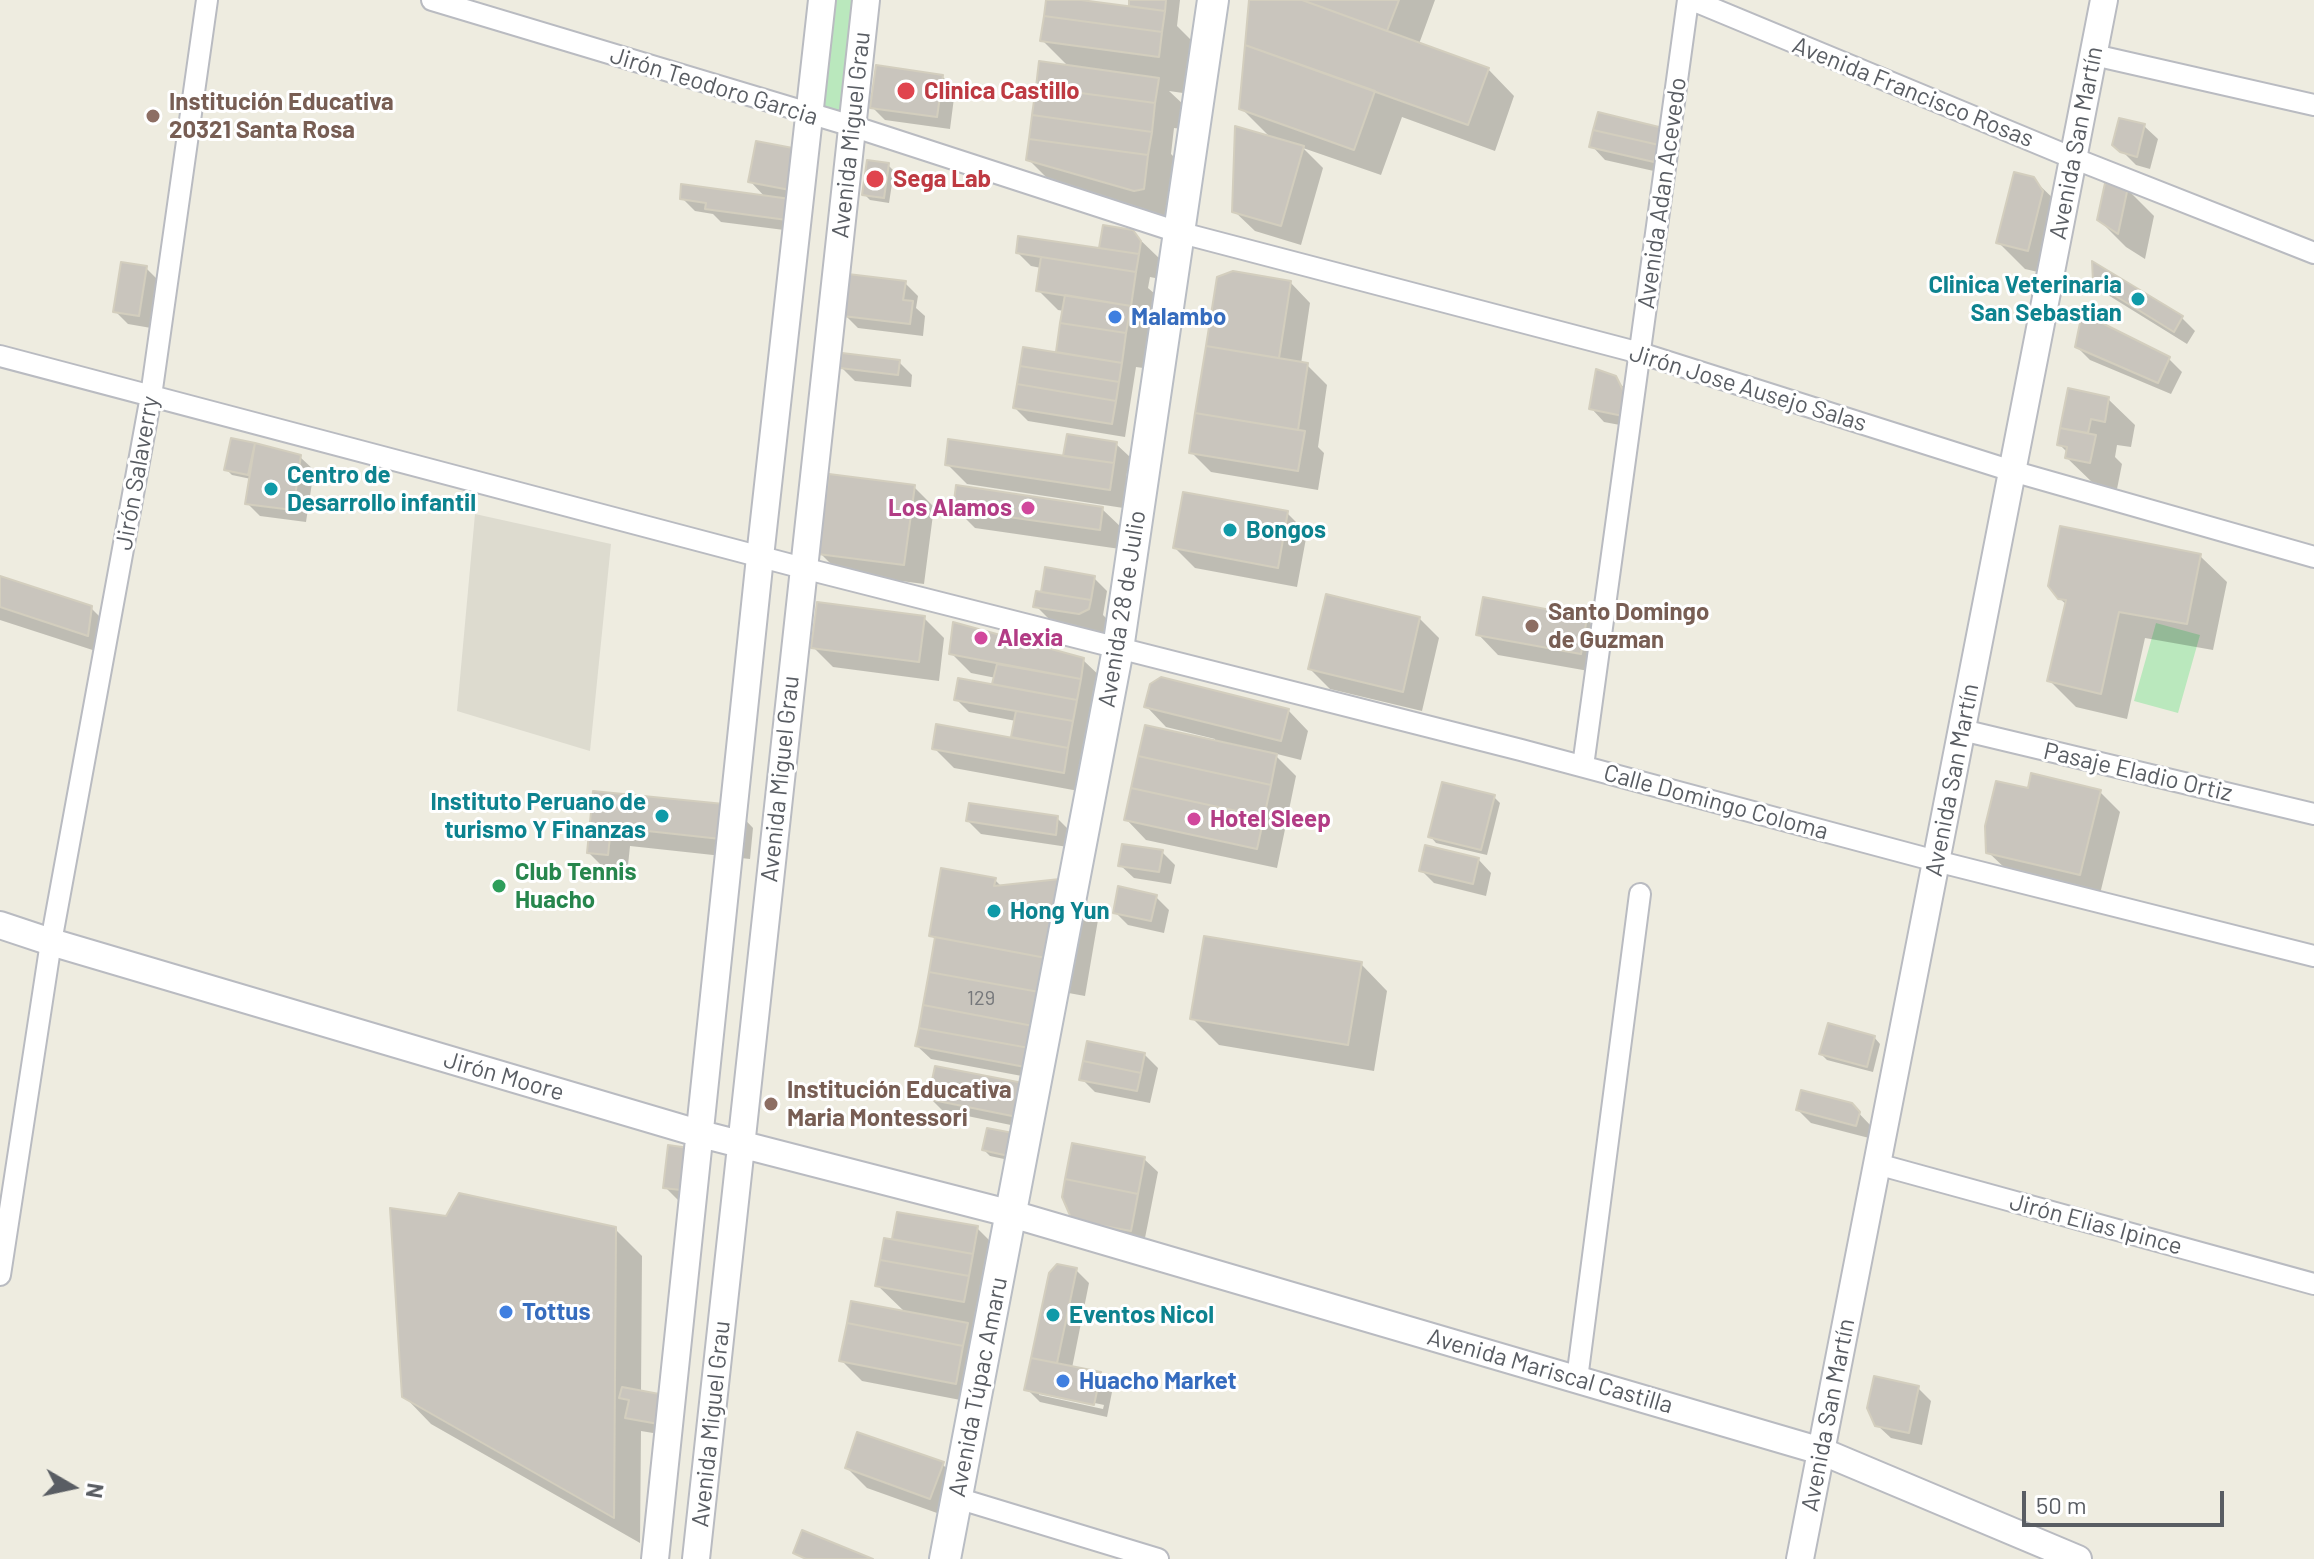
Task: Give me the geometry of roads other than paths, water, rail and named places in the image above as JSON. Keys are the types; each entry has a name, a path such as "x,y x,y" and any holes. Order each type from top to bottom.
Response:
{"main road":[{"name":"Avenida 28 de Julio","path":"1012,1214 1118,649 1213,0"},
{"name":"Avenida Túpac Amaru","path":"945,1559 1012,1214"}],"street":[{"name":"Jirón Salaverry","path":"0,1275 51,942 151,396 207,0"},
{"name":"Jirón Teodoro Garcia","path":"432,0 852,126 1178,232"},
{"name":"Avenida Miguel Grau","path":"655,1559 822,0"},
{"name":"Avenida Miguel Grau","path":"696,1559 866,0"},
{"name":"Avenida Francisco Rosas","path":"1690,0 2073,158 2314,253"},
{"name":"Avenida Adan Acevedo","path":"1583,766 1690,0"},
{"name":"Avenida San Martín","path":"1800,1559 2104,0"},
{"path":"2094,55 2314,105"},
{"name":"Jirón Jose Ausejo Salas","path":"1178,232 1640,353 2012,471 2314,557"},
{"name":"Calle Domingo Coloma","path":"0,356 760,557 2314,956"},
{"name":"Pasaje Eladio Ortiz","path":"1962,730 2314,814"},
{"path":"1577,1379 1640,894"},
{"name":"Jirón Moore","path":"0,925 701,1134 1012,1214"},
{"name":"Jirón Elias Ipince","path":"1877,1164 2314,1284"},
{"name":"Avenida Mariscal Castilla","path":"1012,1214 1821,1451 2078,1559"},
{"path":"957,1498 1158,1559"}],"place":[{"name":"Clinica Castillo","path":"906,91"},
{"name":"Institución Educativa 20321 Santa Rosa","path":"153,116"},
{"name":"Sega Lab","path":"875,179"},
{"name":"Clinica Veterinaria San Sebastian","path":"2138,299"},
{"name":"Malambo","path":"1115,317"},
{"name":"Centro de Desarrollo infantil","path":"271,489"},
{"name":"Los Alamos","path":"1028,508"},
{"name":"Bongos","path":"1230,530"},
{"name":"Santo Domingo de Guzman","path":"1532,626"},
{"name":"Alexia","path":"981,638"},
{"name":"Instituto Peruano de turismo Y Finanzas","path":"662,816"},
{"name":"Hotel Sleep","path":"1194,819"},
{"name":"Club Tennis Huacho","path":"499,886"},
{"name":"Hong Yun","path":"994,911"},
{"name":"Institución Educativa Maria Montessori","path":"771,1104"},
{"name":"Tottus","path":"506,1312"},
{"name":"Eventos Nicol","path":"1053,1315"},
{"name":"Huacho Market","path":"1063,1381"}]}
